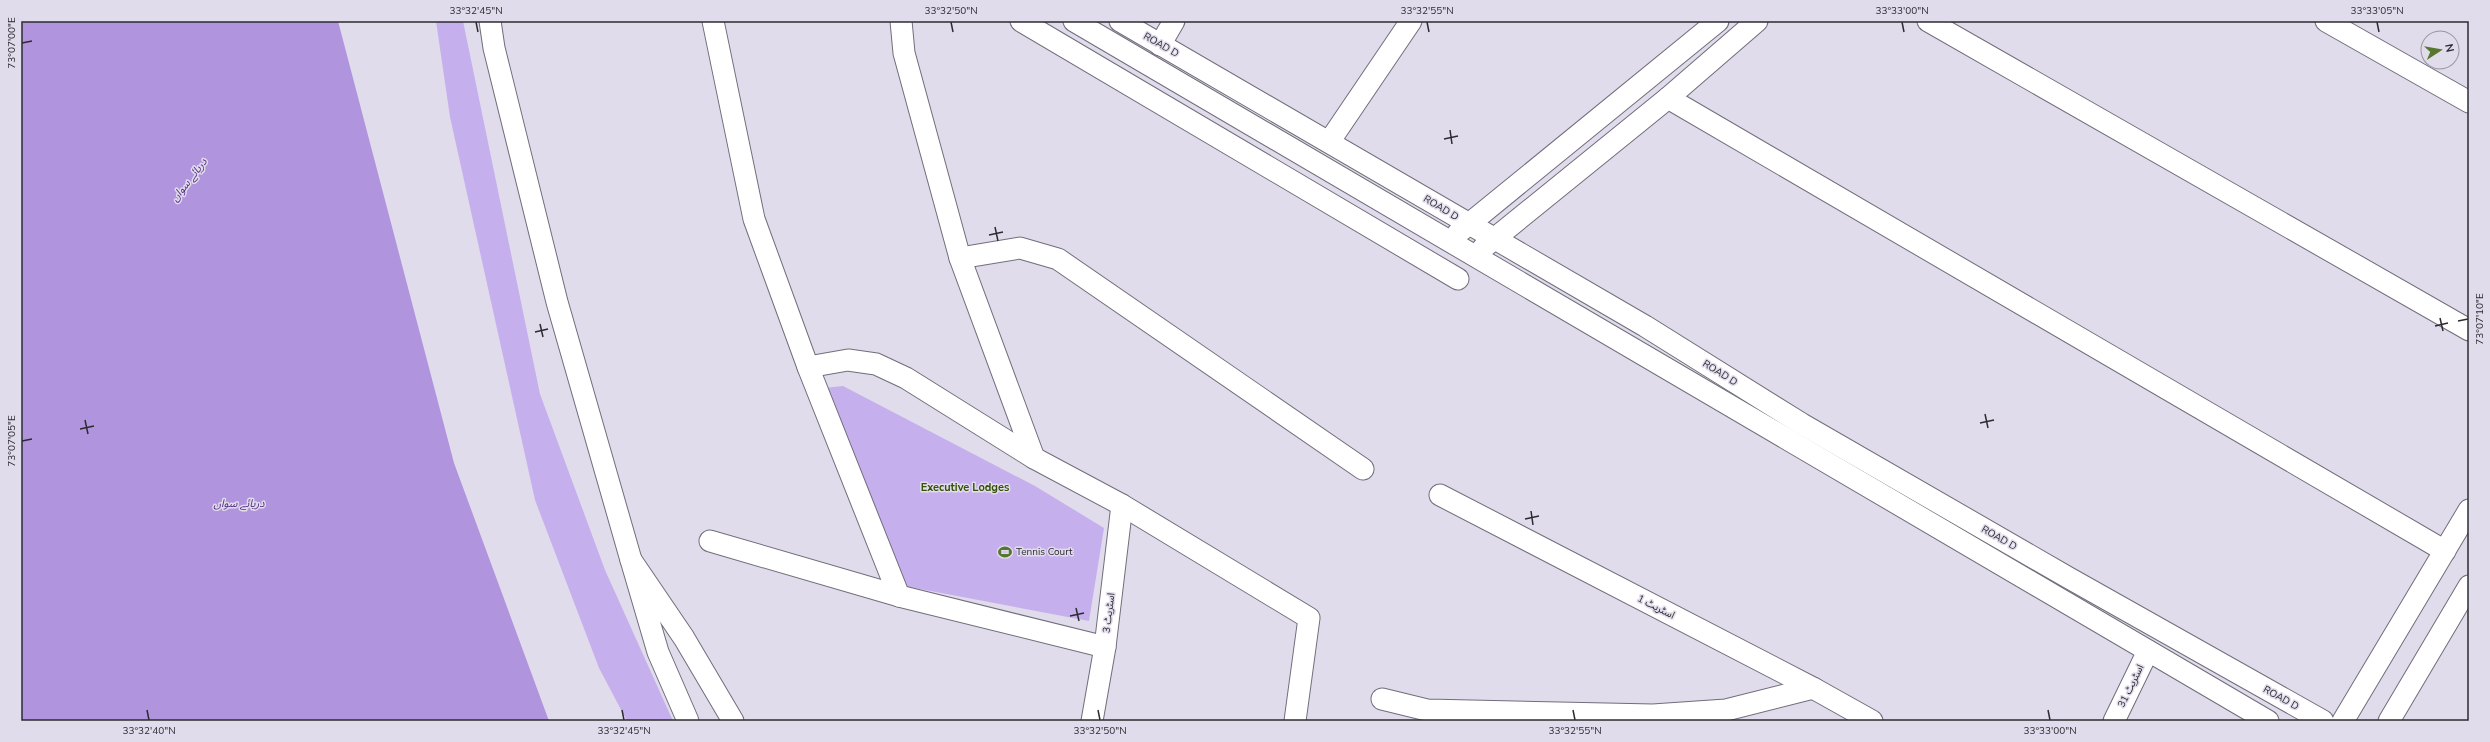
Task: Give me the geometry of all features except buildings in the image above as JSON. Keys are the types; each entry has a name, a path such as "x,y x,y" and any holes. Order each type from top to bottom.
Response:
{"street":[{"path":"490,21 494,48 557,302 658,652 688,721"},
{"path":"713,21 754,219 808,367 899,596"},
{"path":"901,21 904,53 960,258 1034,458"},
{"path":"1021,21 1458,279"},
{"path":"1074,21 1448,242 2268,721"},
{"name":"ROAD D","path":"1120,21 1644,326 1802,424 2069,578 2323,721"},
{"path":"1160,45 1174,21"},
{"path":"1329,142 1411,21"},
{"path":"1448,242 1468,224 1718,21"},
{"path":"1474,256 1668,98 1757,21"},
{"path":"1928,21 2469,330"},
{"path":"2326,21 2469,102"},
{"path":"1668,98 2445,551"},
{"path":"960,258 1020,248 1058,259 1363,469"},
{"path":"808,367 848,360 876,364 906,378 1034,458 1122,505 1309,618 1296,721"},
{"name":"اسٹریٹ 1","path":"1440,495 1814,688 1872,721"},
{"name":"اسٹریٹ 3","path":"1092,721 1105,648 1122,505"},
{"path":"2343,721 2469,510"},
{"path":"710,542 899,596 1105,648"},
{"path":"631,560 684,638 733,721"},
{"path":"2389,721 2469,586"},
{"name":"اسٹریٹ 31","path":"2114,721 2148,651"},
{"path":"1382,699 1427,710 1653,715 1726,710 1814,688"}],"shaded area":[{"path":"436,21 463,21 540,394 605,570 673,721 627,721 599,668 535,500 450,117"},
{"path":"843,386 1035,486 1104,528 1089,621 904,586 824,388"}],"water":[{"name":"دریائے سواں","path":"21,21 338,21 454,463 549,721 21,721"}],"place":[{"name":"Tennis Court","path":"1005,552"}],"district":[{"name":"Executive Lodges","path":"965,487"}]}
